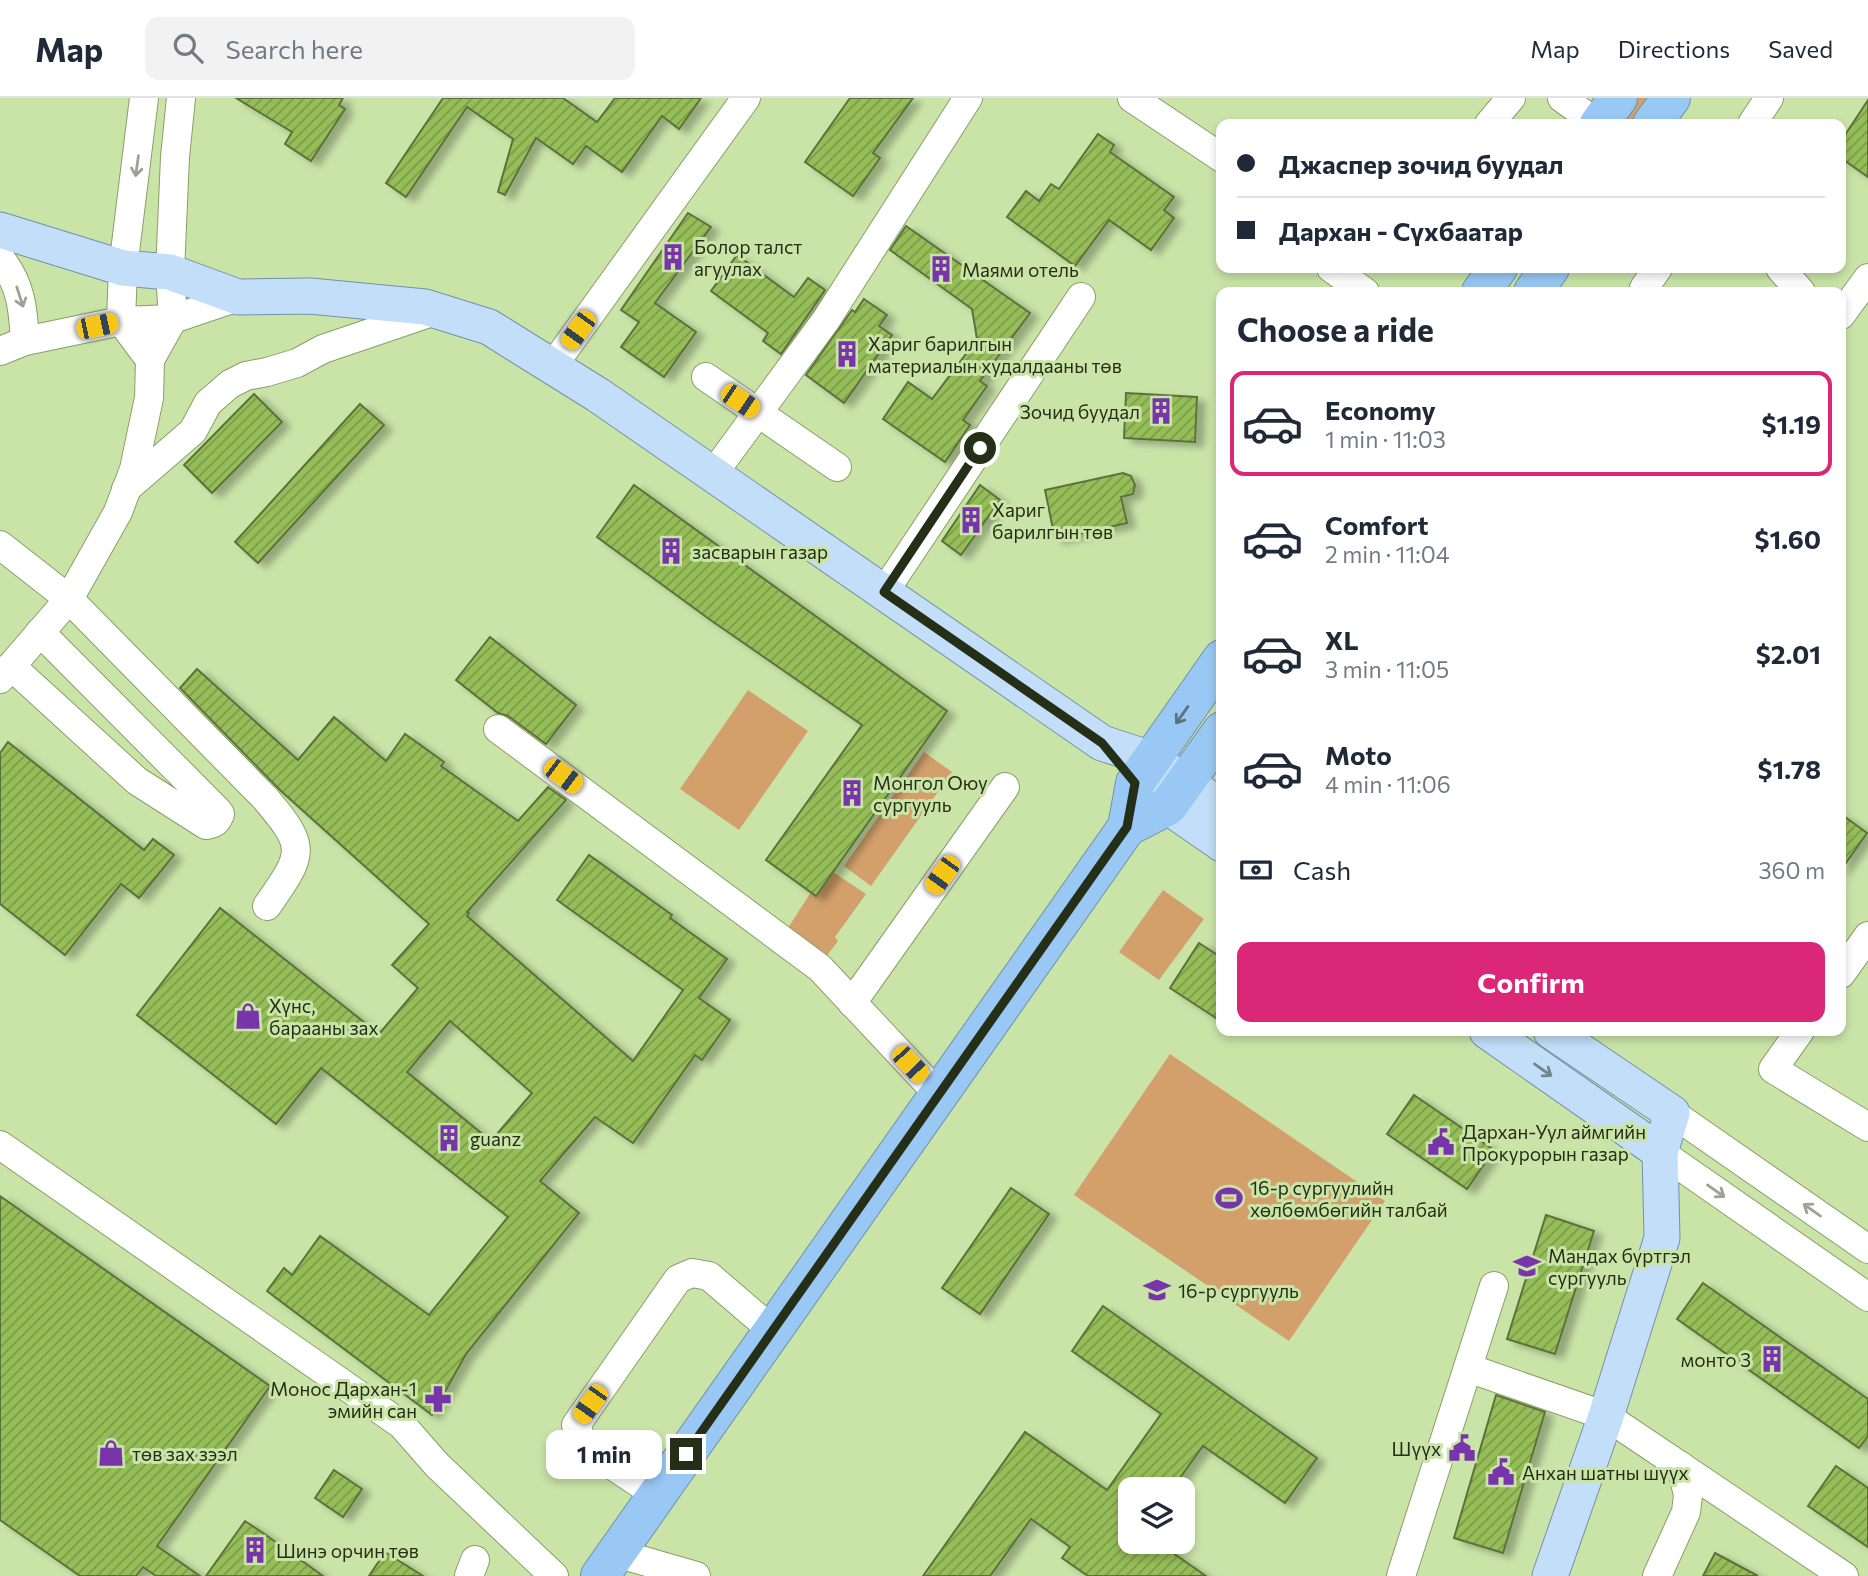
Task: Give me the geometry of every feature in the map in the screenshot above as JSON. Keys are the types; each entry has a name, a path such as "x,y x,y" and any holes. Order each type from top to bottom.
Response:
{"highway":[{"path":"1603,119 1618,98"},
{"path":"1656,119 1671,98"},
{"path":"608,1565 1127,827 1143,771 1216,668"},
{"path":"1127,827 1176,794 1216,740"}],"main road":[{"path":"0,230 123,268 170,272 238,296 310,296 425,307 489,327 598,395 1176,794 1216,837"},
{"path":"1176,794 1216,805"},
{"path":"1494,1036 1660,1152"},
{"path":"1550,1576 1606,1416 1662,1238 1660,1152 1672,1113 1569,1037"}],"street":[{"path":"144,98 123,268 121,321 150,360"},
{"path":"40,632 217,810 220,814 218,820 206,825 137,781 5,672 40,632 69,599 111,524 126,489 149,398 150,360 173,319 170,272 181,98"},
{"path":"552,366 746,98"},
{"path":"713,474 826,320 968,98"},
{"path":"1132,98 1216,154"},
{"path":"1493,119 1511,98"},
{"path":"1562,98 1592,119"},
{"path":"1755,119 1769,98"},
{"path":"0,258 10,271 23,304 12,346 121,321 173,319 238,296"},
{"path":"1339,273 1358,287"},
{"path":"1784,273 1797,287"},
{"path":"1846,309 1868,278"},
{"path":"884,592 1082,297"},
{"path":"126,489 193,431 208,403 230,384 246,376 297,363 323,349 438,311"},
{"path":"706,377 837,467"},
{"path":"0,545 69,599 264,797 285,822 297,845 295,867 267,906"},
{"path":"498,729 820,968 938,1094"},
{"path":"852,1003 1005,787"},
{"path":"1846,967 1868,936"},
{"path":"1796,1036 1773,1069 1868,1127"},
{"path":"1672,1113 1868,1249"},
{"path":"0,1144 402,1425 437,1465 554,1576"},
{"path":"1660,1152 1868,1297"},
{"path":"657,1495 591,1451 582,1442 576,1425 678,1279 692,1273 709,1276 772,1330"},
{"path":"1401,1576 1494,1286"},
{"path":"1468,1368 1606,1416 1844,1576"},
{"path":"1657,1576 1686,1511 1688,1496 1681,1466"},
{"path":"608,1565 696,1576"}],"shaded area":[{"path":"1634,98 1655,98 1640,119 1619,119"},
{"path":"748,690 808,731 739,830 680,789"},
{"path":"924,752 952,772 871,886 844,866"},
{"path":"833,872 866,894 835,937 838,941 826,957 788,928 811,892 816,896"},
{"path":"1163,890 1204,919 1159,980 1119,952"},
{"name":"16-р сургуулийн хөлбөмбөгийн талбай","path":"1170,1054 1385,1201 1289,1341 1074,1195"}],"building":[{"path":"236,98 343,98 339,105 345,109 311,161 285,144 292,132"},
{"path":"443,98 563,98 597,122 615,98 701,98 679,129 662,116 622,172 586,146 573,164 536,138 505,195 498,192 513,139 467,107 406,197 386,183"},
{"path":"850,98 913,98 873,153 880,158 853,196 805,162"},
{"path":"1868,100 1868,177 1846,162 1846,133"},
{"path":"1098,134 1114,145 1110,152 1174,197 1164,210 1174,218 1151,250 1109,220 1075,266 1007,217 1026,191 1039,201 1051,184 1059,189"},
{"path":"688,213 711,227 655,303 696,332 664,377 621,347 639,322 621,310"},
{"path":"906,226 1030,313 980,381 987,386 963,420 970,425 945,462 883,419 908,382 932,399 977,339 972,309 890,250"},
{"path":"737,255 794,297 808,278 825,290 781,354 763,341 768,333 711,291"},
{"name":"Хариг барилгын материалын худалдааны төв","path":"864,299 887,315 879,326 892,335 844,403 806,375 852,310 855,312"},
{"name":"Зочид буудал","path":"1126,393 1197,397 1195,442 1124,438"},
{"path":"254,394 282,422 212,493 184,465"},
{"path":"360,404 384,425 258,563 235,542"},
{"path":"1123,473 1131,476 1135,485 1133,494 1121,497 1127,523 1055,539 1045,490"},
{"name":"Монгол Оюу сургууль","path":"634,485 947,711 816,896 766,860 862,725 597,537"},
{"name":"Хариг барилгын төв","path":"980,485 1000,500 961,555 942,541"},
{"path":"490,637 576,705 546,744 508,716 498,713 456,680"},
{"path":"197,669 298,760 334,717 386,761 405,734 444,762 441,766 518,821 548,787 566,800 467,912 467,916 633,1061 683,990 557,900 589,855 727,959 699,998 730,1020 702,1060 695,1055 633,1143 595,1117 540,1181 579,1213 466,1354 432,1415 267,1291 284,1268 292,1275 320,1236 429,1315 508,1217 321,1068 276,1124 137,1015 220,908 379,1034 418,988 392,965 429,924 281,791 180,688","holes":["450,1021 532,1093 491,1141 407,1072"]},
{"path":"8,742 144,850 153,839 174,855 139,898 121,884 65,955 0,904 0,753"},
{"path":"1846,818 1867,833 1846,863"},
{"path":"1199,943 1216,954 1216,1018 1170,988"},
{"name":"Дархан-Уул аймгийн Прокурорын газар","path":"1414,1095 1494,1150 1467,1189 1387,1134"},
{"path":"1011,1188 1049,1214 980,1314 942,1288"},
{"name":"төв зах зээл","path":"0,1196 270,1386 157,1546 200,1576 156,1576 143,1567 136,1576 80,1576 0,1520"},
{"name":"Мандах бүртгэл сургууль","path":"1546,1215 1594,1231 1555,1354 1507,1339"},
{"name":"монто 3","path":"1703,1283 1868,1399 1868,1436 1859,1448 1677,1319"},
{"path":"1103,1306 1317,1458 1285,1503 1203,1446 1181,1477 1118,1477 1118,1554 1174,1554 1206,1576 1088,1576 1062,1558 1070,1547 1031,1519 990,1576 923,1576 1025,1432 1107,1490 1161,1414 1072,1351"},
{"name":"Анхан шатны шүүх","path":"1496,1395 1545,1412 1503,1553 1454,1538"},
{"path":"1836,1466 1868,1488 1868,1547 1808,1506"},
{"path":"334,1470 362,1489 343,1517 315,1498"},
{"name":"Шинэ орчин төв","path":"245,1521 263,1533 323,1576 206,1576"},
{"path":"385,1552 423,1576 369,1576"},
{"path":"1715,1553 1758,1576 1703,1576"}],"place":[{"name":"Болор талст агуулах","path":"673,257"},
{"name":"Маями отель","path":"941,269"},
{"name":"Хариг барилгын материалын худалдааны төв","path":"847,354"},
{"name":"Зочид буудал","path":"1161,411"},
{"name":"Хариг барилгын төв","path":"971,520"},
{"name":"засварын газар","path":"671,551"},
{"name":"Монгол Оюу сургууль","path":"852,793"},
{"name":"Хүнс, барааны зах","path":"248,1016"},
{"name":"guanz","path":"449,1138"},
{"name":"Дархан-Уул аймгийн Прокурорын газар","path":"1441,1142"},
{"name":"16-р сургуулийн хөлбөмбөгийн талбай","path":"1229,1198"},
{"name":"Мандах бүртгэл сургууль","path":"1527,1266"},
{"name":"16-р сургууль","path":"1157,1290"},
{"name":"монто 3","path":"1772,1359"},
{"name":"Монос Дархан-1 эмийн сан","path":"438,1399"},
{"name":"Шүүх","path":"1462,1448"},
{"name":"төв зах зээл","path":"111,1453"},
{"name":"Анхан шатны шүүх","path":"1501,1472"},
{"name":"Шинэ орчин төв","path":"255,1550"}],"route":[{"path":"686,1454 1127,827 1135,783 1102,743 884,592 980,448"}]}
